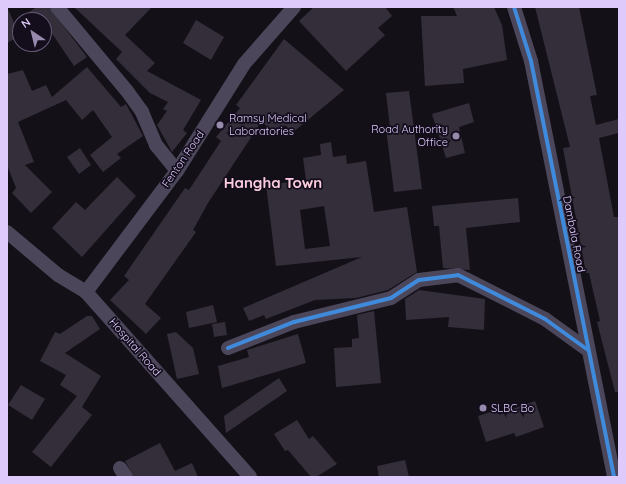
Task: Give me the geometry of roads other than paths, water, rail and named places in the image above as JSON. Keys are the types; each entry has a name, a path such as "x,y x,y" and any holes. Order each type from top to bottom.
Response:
{"street":[{"path":"57,7 127,91 142,112 156,145 177,171"},
{"name":"Fenton Road","path":"86,292 177,171 244,64 294,7"},
{"name":"Dambala Road","path":"514,7 532,61 588,350 615,472"},
{"name":"Hospital Road","path":"7,232 58,275 86,292 250,477"},
{"path":"228,348 294,322 391,298 419,280 458,275 545,319 588,350"}],"place":[{"name":"Ramsy Medical Laboratories","path":"220,125"},
{"name":"Road Authority Office","path":"456,136"},
{"name":"SLBC Bo","path":"483,408"}],"district":[{"name":"Hangha Town","path":"273,183"}]}
